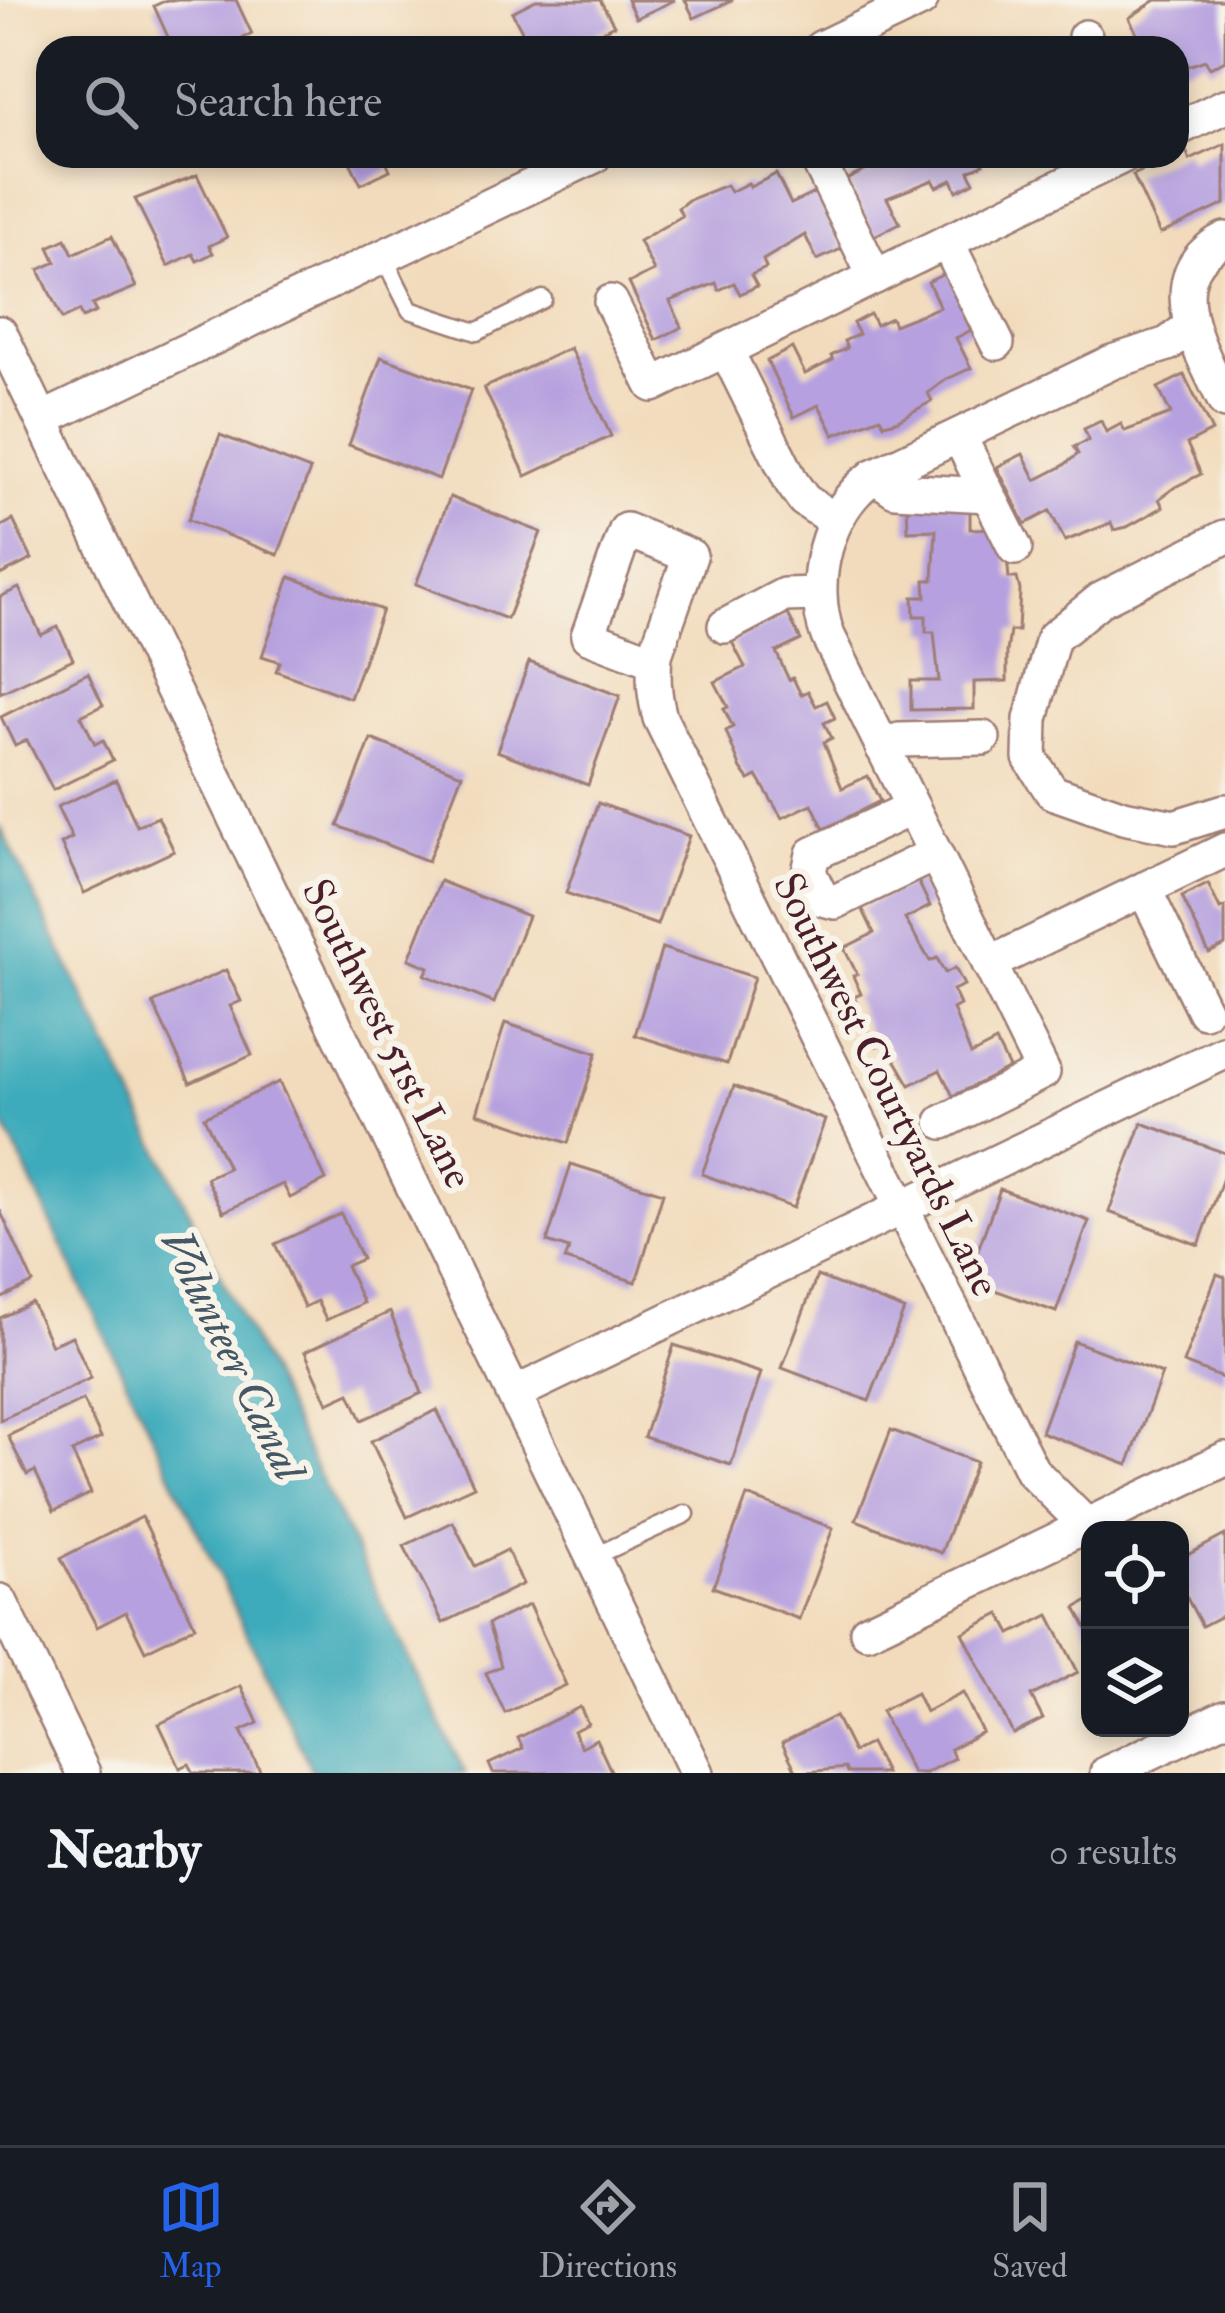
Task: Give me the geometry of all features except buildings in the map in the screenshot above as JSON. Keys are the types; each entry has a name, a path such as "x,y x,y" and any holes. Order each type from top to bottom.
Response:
{"street":[{"path":"846,36 921,0"},
{"path":"1189,123 1225,106"},
{"path":"43,419 569,168"},
{"path":"822,168 875,277"},
{"path":"611,302 653,385 947,242 1079,168"},
{"path":"1225,239 1204,249 1189,274 1190,327 1225,401"},
{"path":"947,242 997,343"},
{"path":"943,1123 1042,1072 828,636 818,594 834,520 849,497 874,476 1112,362 1168,344 1190,327"},
{"name":"Southwest 51st Lane","path":"0,333 697,1773"},
{"path":"726,350 792,484 804,500 834,520"},
{"path":"959,436 1015,548"},
{"path":"874,476 895,490 988,495"},
{"path":"1225,537 1100,601 1052,638 1030,719 1030,758 1052,792 1123,817 1174,827 1225,811"},
{"path":"725,626 784,595 818,594"},
{"name":"Southwest Courtyards Lane","path":"654,662 652,687 660,718 899,1211 1031,1471 1082,1521"},
{"path":"882,747 898,740 983,738"},
{"path":"912,808 814,854 808,872 822,899 836,902 935,854"},
{"path":"989,964 1225,850"},
{"path":"1144,890 1204,1011"},
{"path":"514,1394 1225,1052"},
{"path":"1091,1521 1225,1459"},
{"path":"867,1631 1081,1526"},
{"path":"0,1601 83,1773"},
{"path":"1107,1773 1225,1717"}],"lane":[{"path":"383,256 410,310 454,326 477,332 543,299"},
{"path":"593,1557 686,1514"}],"water":[{"name":"Volunteer Canal","path":"0,826 465,1773 313,1773 0,1116"}]}
